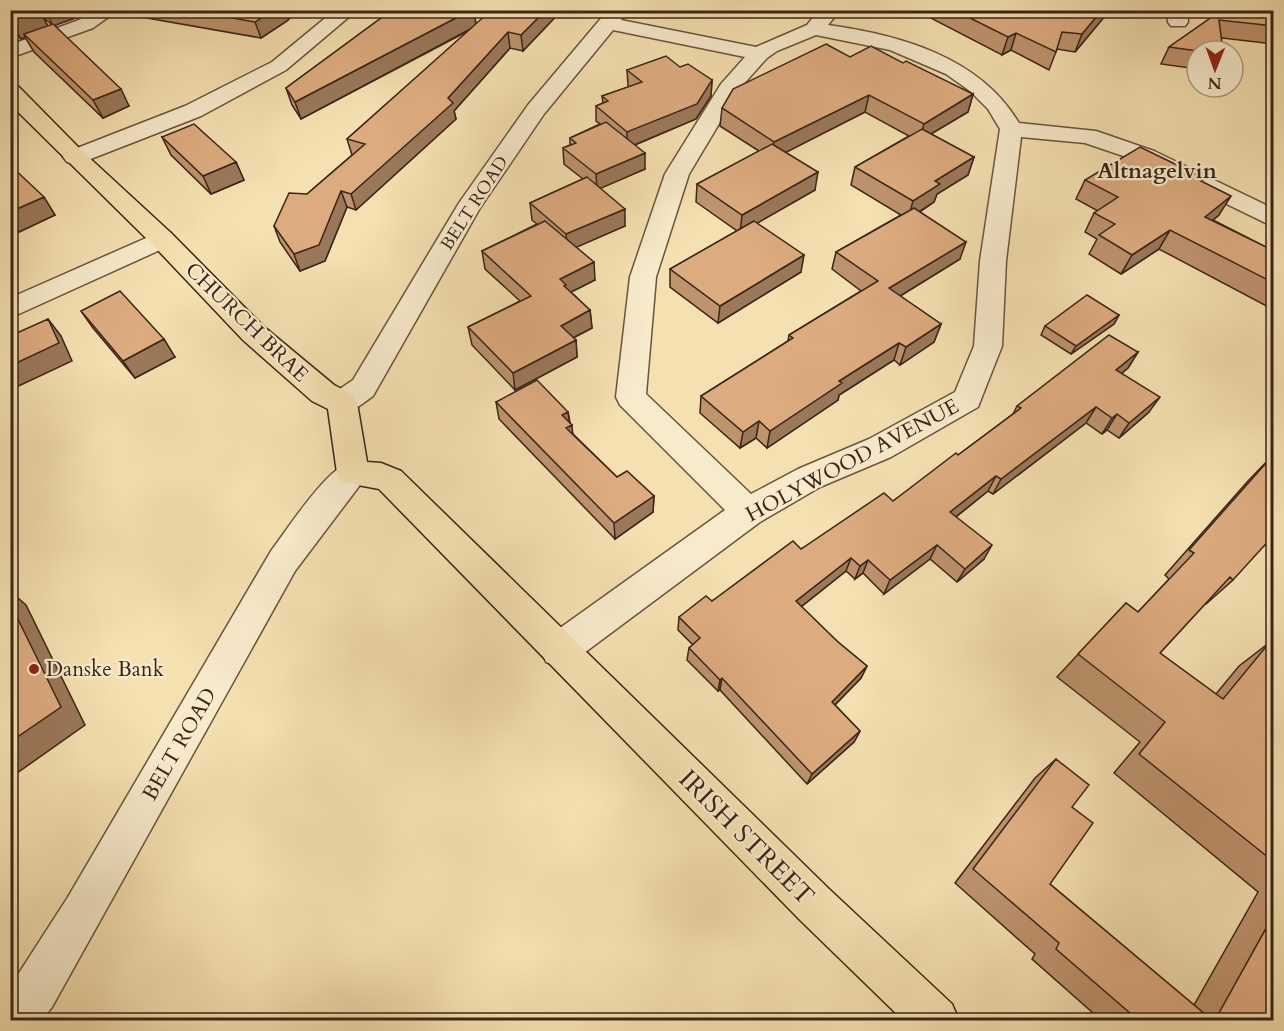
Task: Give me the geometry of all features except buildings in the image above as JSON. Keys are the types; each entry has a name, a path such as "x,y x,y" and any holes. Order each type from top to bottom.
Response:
{"main road":[{"name":"CHURCH BRAE","path":"10,91 75,157 162,239 253,333 322,393 342,403"},
{"path":"342,403 353,473 381,476 390,480 559,650"},
{"name":"IRISH STREET","path":"559,650 820,909 936,1020"}],"street":[{"path":"10,52 86,24 109,10"},
{"path":"75,157 193,111 279,66 348,10"},
{"path":"613,17 760,54"},
{"name":"BELT ROAD","path":"342,403 363,388 468,208 536,110 613,17"},
{"path":"748,512 631,397 644,277 677,174 732,84 760,54 770,47 822,20 853,33 910,50 948,65 974,84 1005,114 1011,129 1088,136 1146,156 1274,219"},
{"name":"HOLYWOOD AVENUE","path":"559,650 748,512 809,478 880,448 967,399 988,346 993,261 1011,129"},
{"path":"10,309 162,239"},
{"name":"BELT ROAD","path":"15,1003 36,991 283,561 318,513 353,473"}],"place":[{"name":"Danske Bank","path":"34,669"}],"district":[{"name":"Altnagelvin","path":"1157,170"}]}
